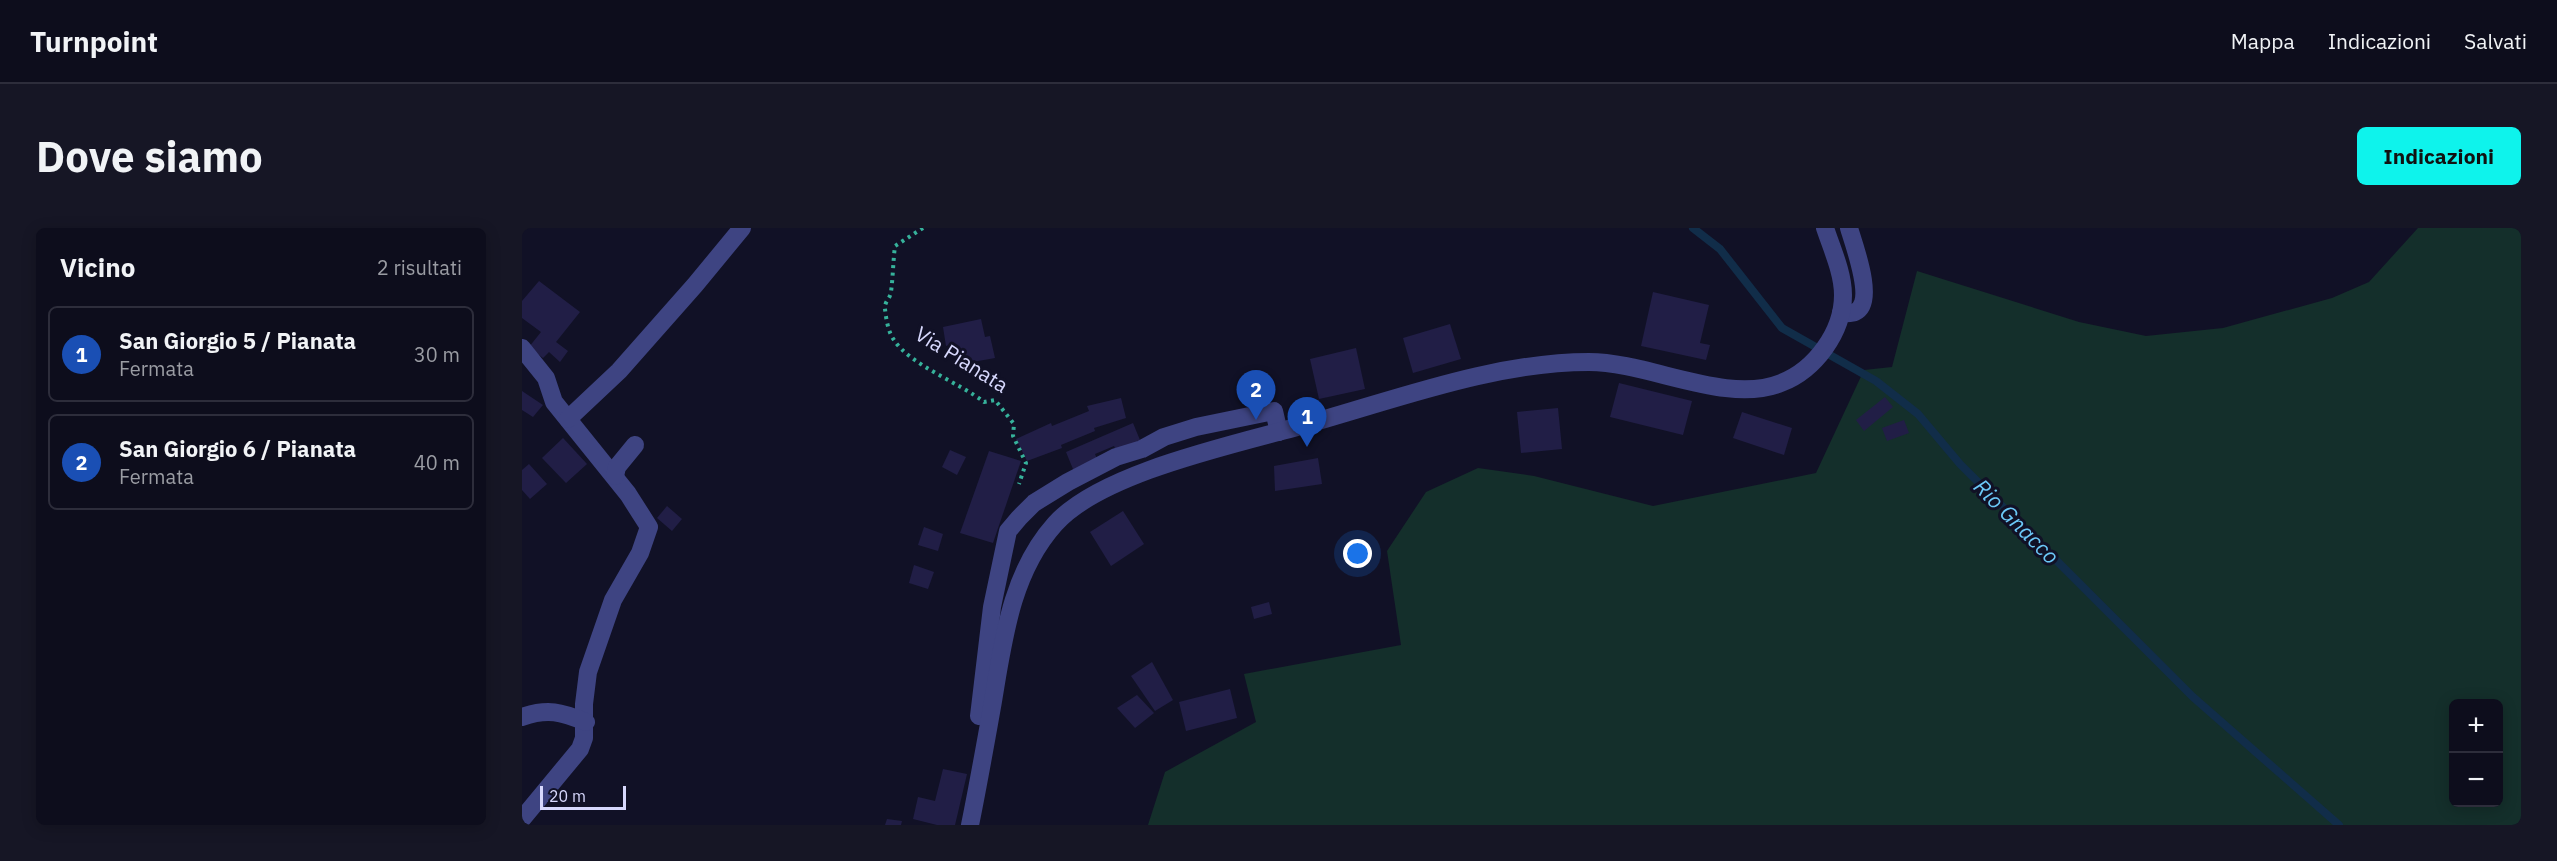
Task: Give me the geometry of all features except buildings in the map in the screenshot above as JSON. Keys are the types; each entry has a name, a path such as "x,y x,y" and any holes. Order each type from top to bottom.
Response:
{"street":[{"path":"568,418 619,371 742,228"},
{"path":"970,825 1005,629 1014,597 1031,558 1055,524 1081,502 1124,480 1154,469 1442,386 1525,367 1590,362 1618,364 1743,391 1765,389 1782,383 1808,367 1829,342 1841,313 1843,294 1840,275 1825,228"},
{"path":"1841,313 1854,313 1861,307 1865,292 1849,228"},
{"path":"522,348 546,378 554,402 615,476 649,527 640,553 614,600 588,672 584,704 586,722 580,749 522,819"},
{"path":"986,742 976,740 992,607 1008,531 1034,503 1060,486 1116,457 1142,449 1164,437 1197,427 1274,411 1279,432"},
{"path":"615,476 617,466 635,445"},
{"path":"522,717 543,711 556,711 586,722"}],"path":[{"name":"Via Pianata","path":"923,228 895,246 891,292 885,309 891,335 908,354 945,378 959,384 984,402 995,400 1014,424 1013,436 1026,463 1018,487"}],"green space":[{"path":"2418,228 2521,228 2521,825 1148,825 1165,772 1256,722 1244,674 1401,645 1387,551 1426,492 1478,468 1534,476 1653,506 1816,473 1864,370 1892,367 1917,271 2079,322 2146,336 2223,328 2332,298 2369,282"}],"waterway":[{"name":"Rio Gnacco","path":"1693,228 1720,249 1782,328 1876,381 1918,414 1960,464 2193,697 2339,825"}],"place":[{"name":"San Giorgio 6 / Pianata","path":"1256,420"},
{"name":"San Giorgio 5 / Pianata","path":"1307,447"}]}
